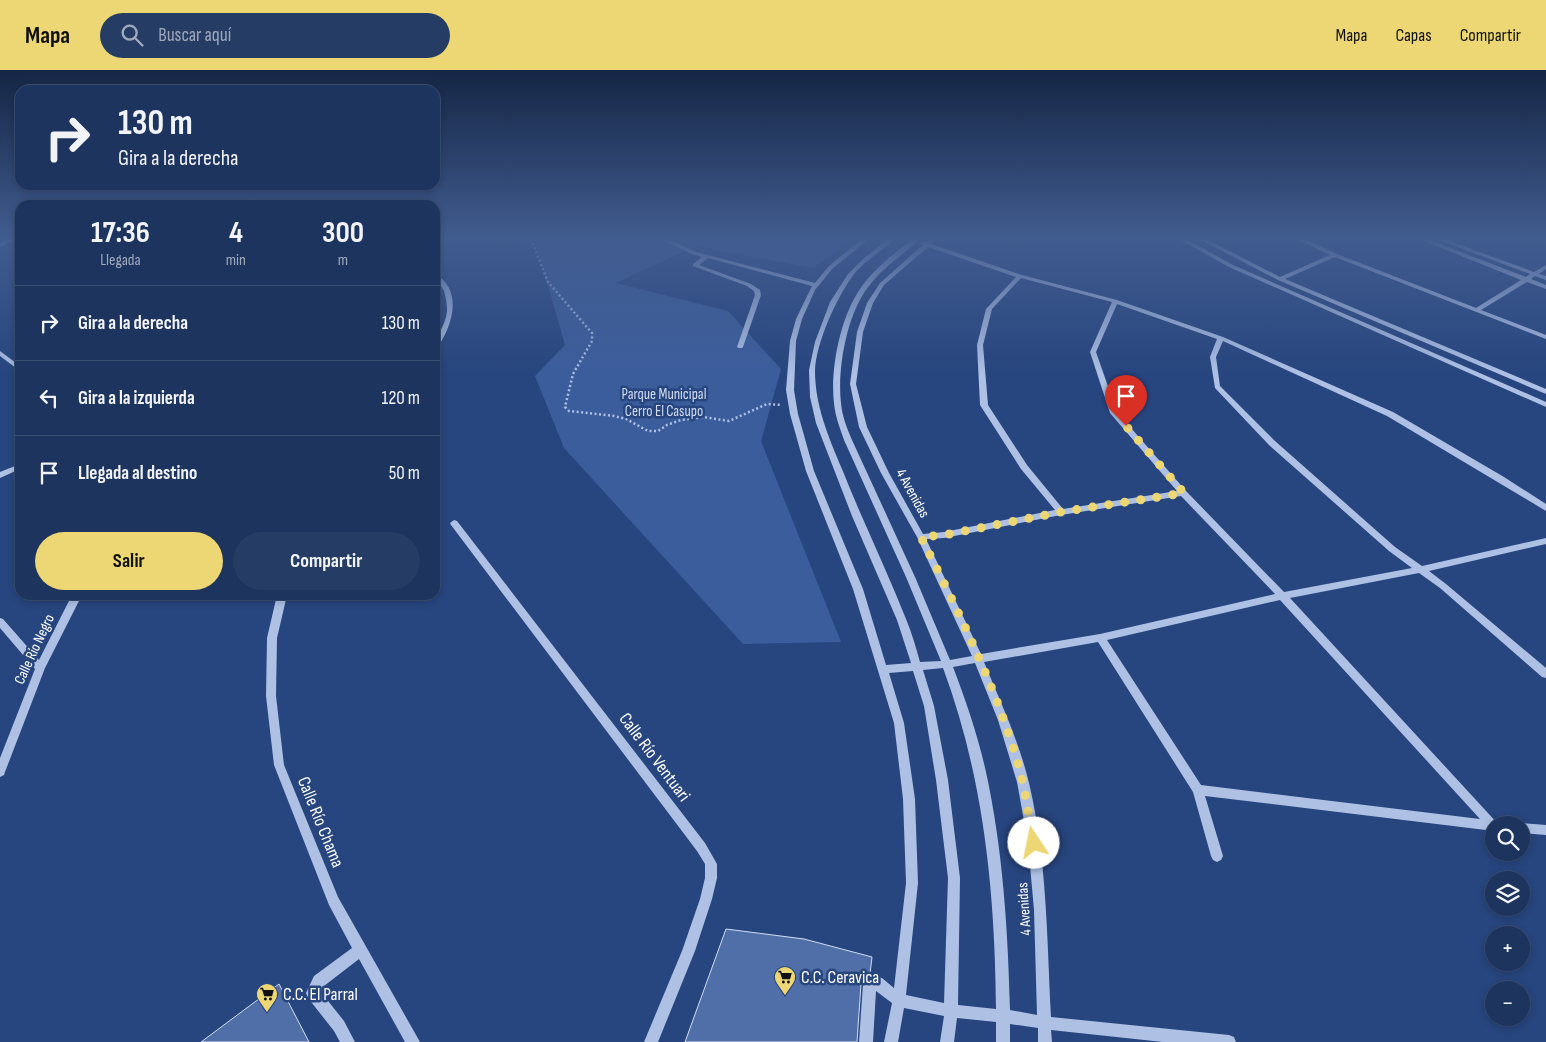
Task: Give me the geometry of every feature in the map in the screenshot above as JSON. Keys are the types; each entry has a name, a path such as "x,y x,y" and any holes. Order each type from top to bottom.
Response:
{"street":[{"path":"440,341 443,337 450,304 448,291 442,284"},
{"path":"740,347 758,294 757,290 747,284"},
{"path":"844,284 833,302 818,342 812,370 814,397 820,423 856,516 902,620 918,666 931,715 942,780 954,878 951,1011 947,1042"},
{"name":"4 Avenidas","path":"867,284 860,293 848,318 840,356 838,413 848,440 947,664 966,718 980,770 993,840 1004,1016 1003,1042"},
{"name":"4 Avenidas","path":"882,284 870,303 860,332 853,384 863,427 885,473 921,537 978,658 1003,720 1022,782 1034,843 1046,1023 1045,1042"},
{"path":"1012,284 989,309 980,345 984,405 1024,467 1061,512"},
{"path":"1052,284 1115,301 1221,338 1390,414 1501,479 1546,508"},
{"path":"1271,284 1546,406"},
{"path":"1293,284 1546,392"},
{"path":"1410,284 1546,337"},
{"path":"1476,310 1516,284"},
{"path":"816,285 799,319 793,341 790,390 810,471 844,551 899,723 909,808 912,884 899,1000 891,1042"},
{"path":"1115,301 1093,352 1114,413 1184,493 1282,596 1485,816"},
{"path":"1221,338 1212,357 1217,387 1272,443 1392,549 1443,586 1546,674"},
{"path":"0,353 15,365"},
{"path":"0,475 15,468"},
{"path":"921,537 944,535 1061,512 1184,493"},
{"name":"Calle Río Ventuari","path":"454,523 701,847 710,864 710,886 651,1042"},
{"path":"883,669 947,664 1100,638 1282,596 1421,570 1546,541"},
{"name":"Calle Río Negro","path":"0,772 40,668 74,600"},
{"name":"Calle Río Chama","path":"281,600 272,638 271,686 279,765 333,901 413,1042"},
{"path":"0,622 40,668"},
{"path":"1100,638 1198,790 1217,856"},
{"path":"1198,790 1485,825"},
{"path":"1530,829 1546,830"},
{"path":"348,1042 339,1026 312,993 318,981 360,949"},
{"path":"866,1042 870,983 877,983 899,1000 951,1011 1221,1041"}],"path":[{"path":"550,284 592,333 592,341 573,374 565,407 568,411 626,419 648,432 658,431 667,425 681,420 703,417 729,421 767,404 793,406"}],"green space":[{"name":"Parque Municipal Cerro El Casupo","path":"548,284 621,284 728,311 781,369 761,441 841,642 743,644 564,448 535,376 565,345"}],"building":[{"name":"C.C. Ceravica","path":"726,929 804,939 872,957 870,974 864,977 861,984 857,1042 685,1042"},
{"name":"C.C. El Parral","path":"279,984 309,1042 201,1042"}],"place":[{"name":"C.C. Ceravica","path":"785,996"},
{"name":"C.C. El Parral","path":"267,1013"}],"route":[{"path":"1034,843 1022,782 1003,720 978,658 921,537 944,535 1061,512 1184,493 1126,426"}]}
